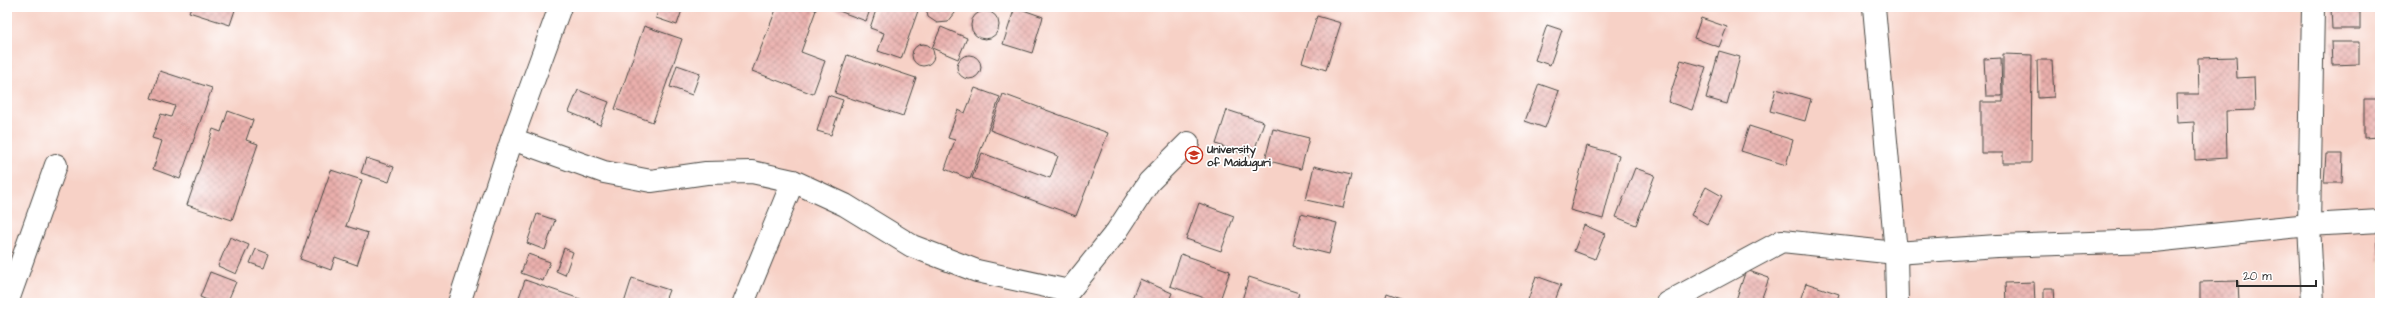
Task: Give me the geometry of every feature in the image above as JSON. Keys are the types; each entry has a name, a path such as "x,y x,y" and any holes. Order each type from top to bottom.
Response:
{"street":[{"path":"459,303 512,139 560,7"},
{"path":"1874,7 1896,253 1897,303"},
{"path":"2313,7 2309,225 2313,303"},
{"path":"512,139 604,172 651,181 706,173 752,172 793,181 845,205 912,246 977,271 1068,297 1117,231 1149,182 1188,143"},
{"path":"7,303 56,165"},
{"path":"743,303 793,181"},
{"path":"1667,303 1782,241 1896,253 1997,246 2153,241 2309,225 2380,221"}],"shaded area":[{"name":"University of Maiduguri","path":"7,7 2380,7 2380,303 7,303"}],"building":[{"path":"191,7 236,7 230,25 189,12"},
{"path":"659,7 683,7 677,25 656,18"},
{"path":"777,7 808,7 816,10 801,52 825,61 813,94 752,71"},
{"path":"828,7 871,7 866,21"},
{"path":"877,7 919,8 901,59 878,51 884,33 870,28"},
{"path":"926,7 955,7 955,13 948,22 937,23 928,17"},
{"path":"1015,7 1043,17 1032,53 1003,44"},
{"path":"2360,7 2360,29 2332,29 2331,8"},
{"path":"985,11 991,12 995,15 998,19 998,31 995,35 991,38 985,39 979,38 975,35 972,31 971,25 972,19 975,15 979,12"},
{"path":"1317,16 1341,23 1326,70 1302,62"},
{"path":"1701,18 1727,27 1719,47 1694,38"},
{"path":"1547,25 1562,30 1550,65 1535,60"},
{"path":"644,26 682,39 653,122 615,109"},
{"path":"941,27 967,38 958,59 932,48"},
{"path":"2331,42 2359,42 2359,64 2332,65"},
{"path":"923,44 931,47 934,55 931,63 923,66 915,63 912,55 915,47"},
{"path":"1719,51 1740,57 1727,104 1706,98"},
{"path":"2003,54 2032,55 2031,163 2003,163 2003,153 1981,153 1981,102 2003,102"},
{"path":"847,55 916,78 903,116 835,93"},
{"path":"964,55 974,55 981,62 981,72 974,79 964,79 957,72 957,62"},
{"path":"2236,57 2237,78 2254,77 2255,110 2226,111 2227,158 2195,160 2194,122 2177,123 2176,94 2199,94 2198,58"},
{"path":"2001,58 2002,96 1986,96 1984,59"},
{"path":"1681,60 1706,67 1692,110 1668,102"},
{"path":"2037,60 2052,60 2054,97 2038,98"},
{"path":"677,65 700,73 692,95 670,87"},
{"path":"160,71 212,88 180,179 153,169 162,141 152,138 161,114 171,117 175,106 151,98"},
{"path":"1539,84 1559,91 1545,128 1525,121"},
{"path":"975,88 1000,97 970,179 945,169 955,140 948,138 958,110 965,113"},
{"path":"1776,89 1811,99 1805,121 1770,111"},
{"path":"578,90 609,102 600,125 569,112"},
{"path":"1003,94 1108,133 1076,216 972,178 982,153 1050,178 1058,156 990,130"},
{"path":"828,95 843,100 831,135 817,131"},
{"path":"2364,99 2380,99 2380,160 2378,160 2378,137 2364,138"},
{"path":"1227,110 1264,122 1252,157 1216,144"},
{"path":"228,111 253,120 246,140 258,144 232,220 187,205 213,129 221,132"},
{"path":"1749,126 1793,140 1786,165 1741,151"},
{"path":"1273,129 1309,138 1301,169 1265,160"},
{"path":"1587,146 1619,155 1603,219 1570,210"},
{"path":"2326,154 2343,154 2342,183 2324,183"},
{"path":"366,158 394,167 389,182 361,173"},
{"path":"1314,166 1351,175 1343,208 1306,200"},
{"path":"1635,168 1655,175 1636,225 1616,217"},
{"path":"331,170 362,180 346,226 368,233 357,265 335,257 331,270 300,259"},
{"path":"1706,187 1722,196 1707,224 1691,215"},
{"path":"1199,203 1234,216 1221,251 1186,239"},
{"path":"537,214 555,220 545,250 527,243"},
{"path":"1301,214 1337,223 1329,254 1293,245"},
{"path":"1584,225 1605,234 1595,259 1574,251"},
{"path":"2377,236 2380,236 2379,263"},
{"path":"230,237 249,245 236,274 218,266"},
{"path":"564,248 573,252 565,275 556,271"},
{"path":"256,249 269,254 264,268 250,263"},
{"path":"528,254 550,262 543,281 521,273"},
{"path":"1181,254 1230,271 1219,303 1170,286"},
{"path":"1746,270 1769,278 1760,303 1735,303"},
{"path":"210,272 236,282 227,303 214,303 200,297"},
{"path":"1536,276 1561,285 1554,303 1527,303"},
{"path":"1249,277 1299,293 1296,303 1241,303"},
{"path":"632,278 669,290 664,303 624,303"},
{"path":"1140,279 1172,293 1168,303 1130,303"},
{"path":"525,280 583,300 582,303 517,303"},
{"path":"2238,281 2239,303 2200,303 2200,282"},
{"path":"2034,282 2035,303 2006,303 2005,283"},
{"path":"1806,283 1839,294 1836,303 1799,303"},
{"path":"2044,288 2053,288 2054,303 2044,303"},
{"path":"1387,293 1414,303 1384,303"}],"place":[{"name":"University of Maiduguri","path":"1194,155"}]}
